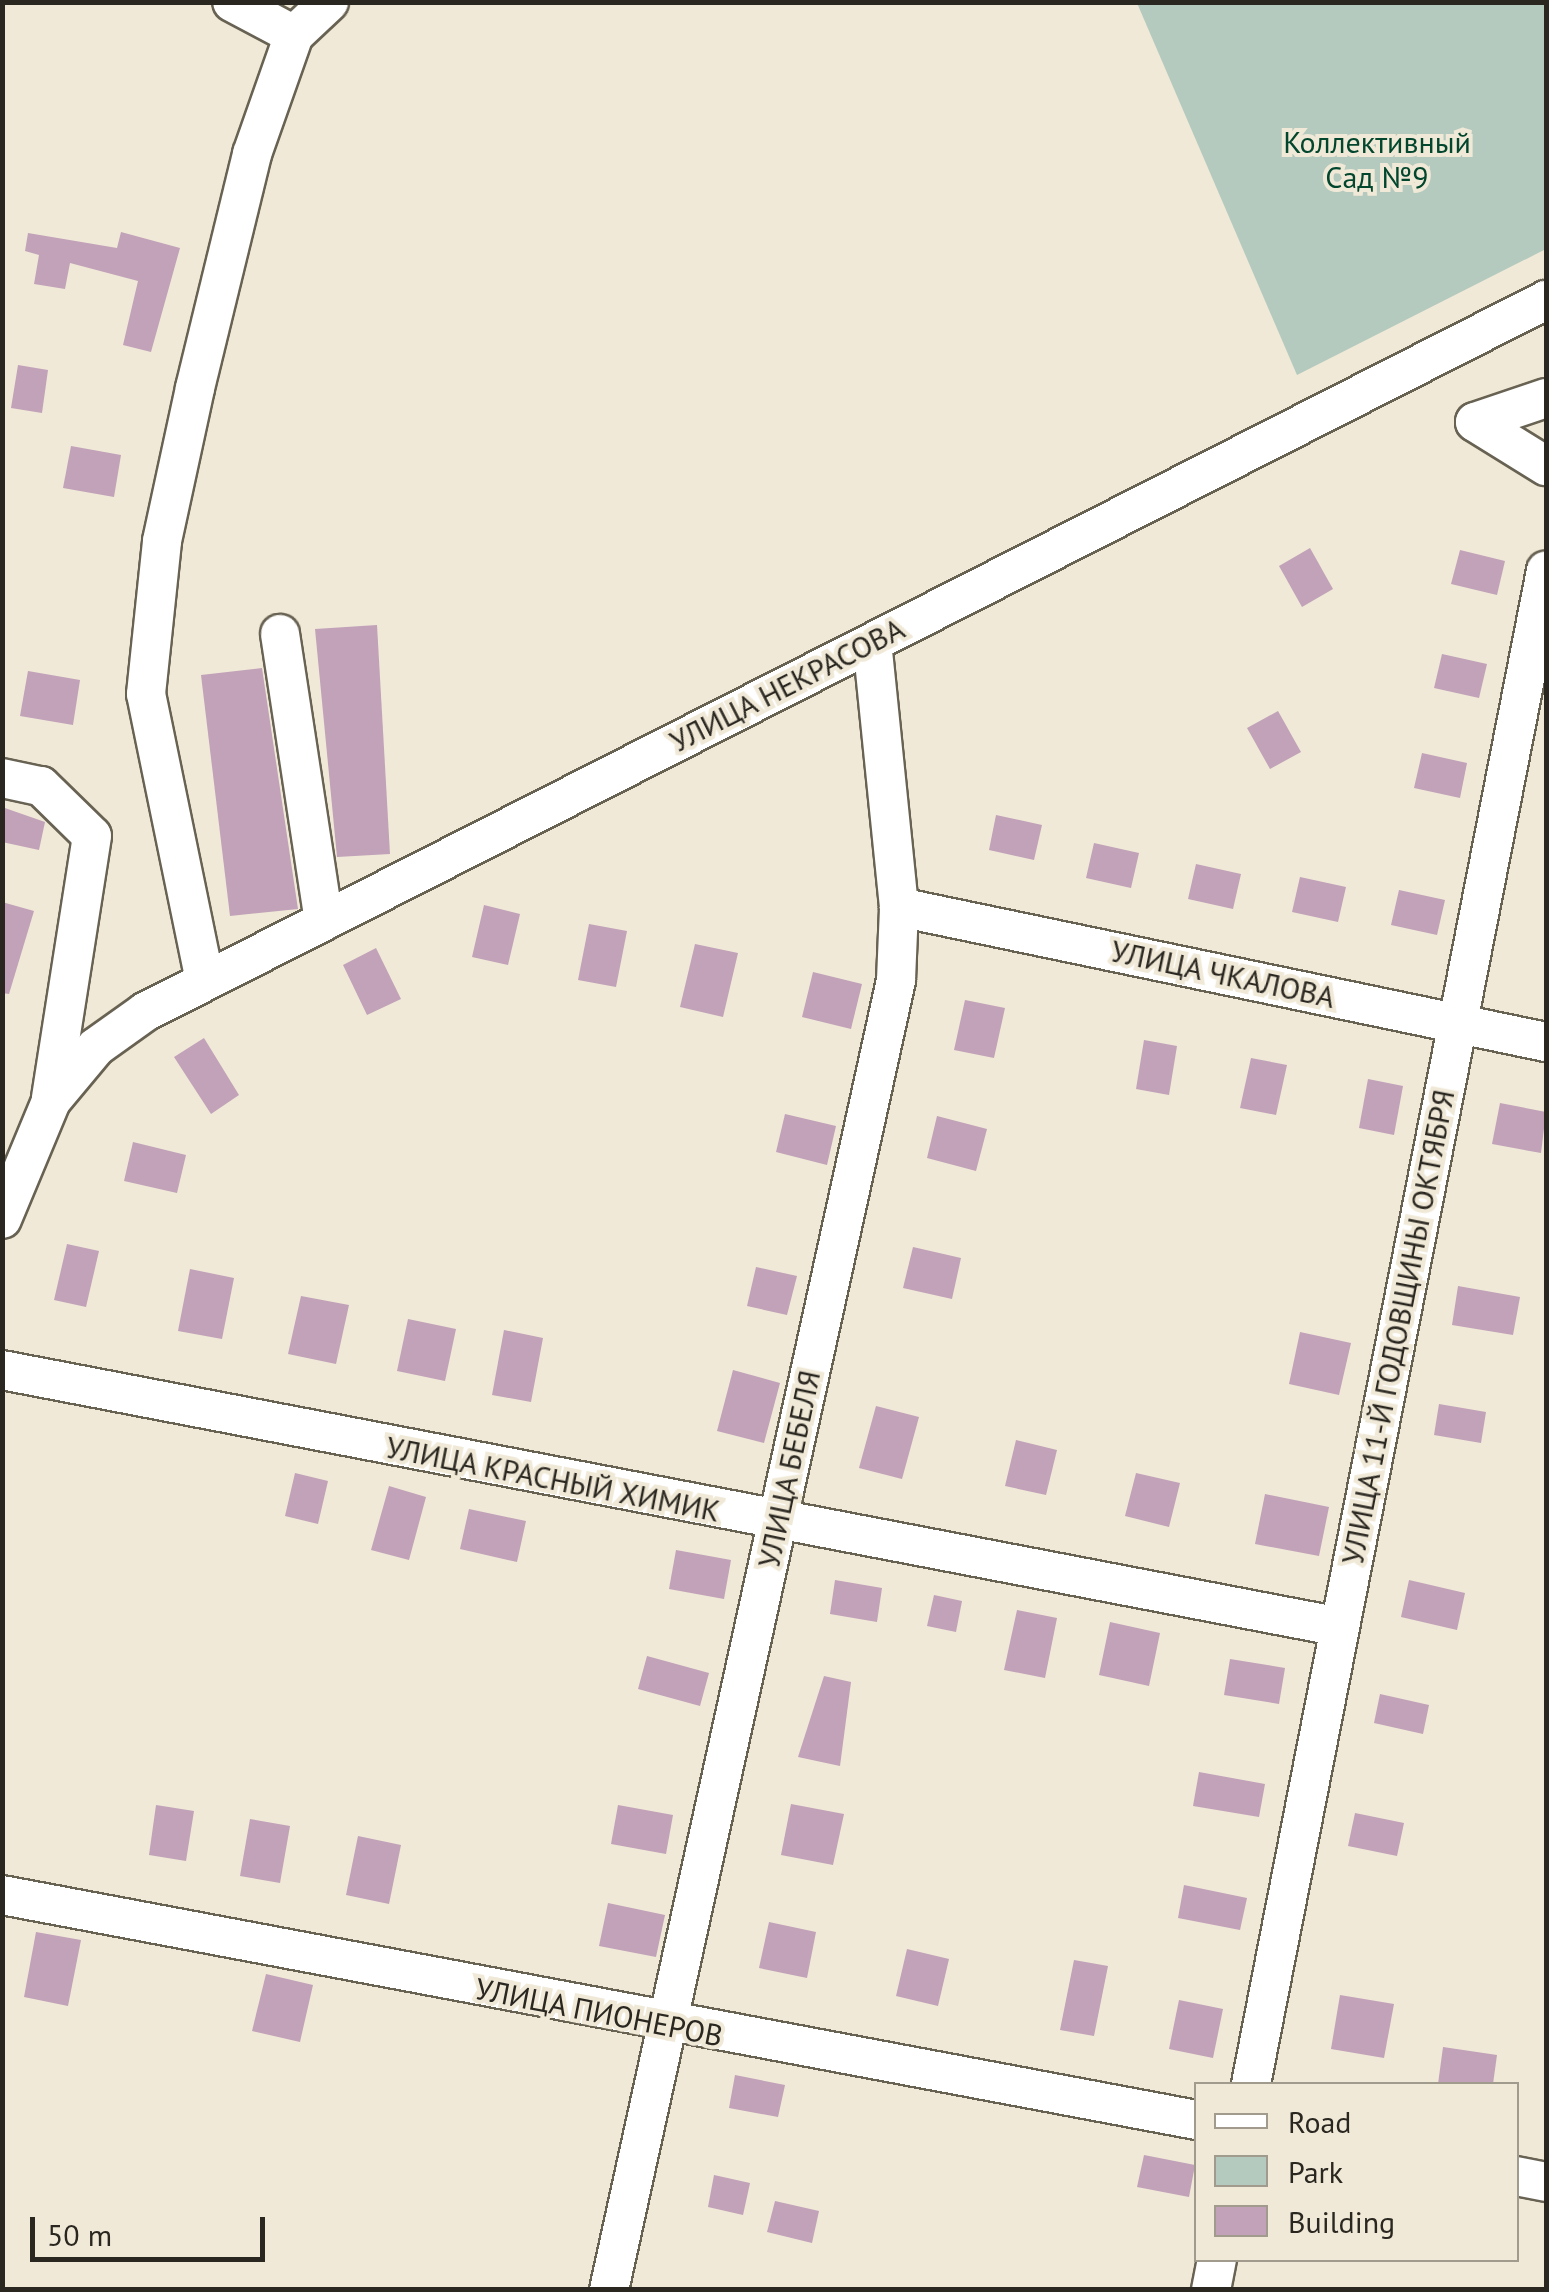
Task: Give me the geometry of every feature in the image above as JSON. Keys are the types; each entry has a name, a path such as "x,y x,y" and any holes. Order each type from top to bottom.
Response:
{"street":[{"path":"232,2 294,34"},
{"path":"205,982 146,694 162,540 252,154 294,34 329,2"},
{"name":"УЛИЦА НЕКРАСОВА","path":"51,1102 96,1047 205,982 1546,300"},
{"path":"1546,398 1475,422 1546,466"},
{"name":"УЛИЦА 11-Й ГОДОВЩИНЫ ОКТЯБРЯ","path":"1251,2082 1546,570"},
{"path":"280,634 324,921"},
{"name":"УЛИЦА БЕБЕЛЯ","path":"609,2290 896,980 899,907 872,642"},
{"name":"УЛИЦА НЕКРАСОВА","path":"2,778 41,786 92,836 51,1102 2,1219"},
{"name":"УЛИЦА ЧКАЛОВА","path":"899,907 1546,1042"},
{"name":"УЛИЦА КРАСНЫЙ ХИМИК","path":"2,1370 777,1524 1340,1627"},
{"name":"УЛИЦА ПИОНЕРОВ","path":"2,1896 667,2026 1194,2120"},
{"path":"1519,2177 1546,2182"},
{"path":"1211,2290 1217,2262"}],"green space":[{"name":"Коллективный Сад №9","path":"1137,3 1546,3 1546,249 1297,375"}],"building":[{"path":"121,232 180,248 151,352 123,345 138,281 70,263 65,289 34,284 39,255 25,251 28,233 117,248"},
{"path":"18,365 48,370 42,413 11,408"},
{"path":"71,446 121,455 114,497 63,488"},
{"path":"1310,548 1333,589 1302,607 1279,566"},
{"path":"1460,550 1505,561 1497,595 1451,584"},
{"path":"377,625 390,854 337,857 315,629"},
{"path":"1442,654 1487,664 1479,698 1434,688"},
{"path":"262,668 298,909 230,916 201,675"},
{"path":"28,671 80,680 73,725 20,716"},
{"path":"1278,711 1301,752 1270,769 1247,728"},
{"path":"1422,753 1467,763 1460,798 1414,788"},
{"path":"2,807 45,822 39,850 2,842"},
{"path":"996,815 1042,825 1034,860 989,850"},
{"path":"1094,843 1139,853 1131,888 1086,878"},
{"path":"1196,864 1241,874 1233,909 1188,899"},
{"path":"1300,877 1346,887 1338,922 1292,912"},
{"path":"1399,890 1445,900 1437,935 1391,925"},
{"path":"2,902 34,911 9,994 2,993"},
{"path":"484,905 520,914 508,965 472,957"},
{"path":"589,924 627,931 616,987 578,980"},
{"path":"695,944 738,953 723,1017 680,1007"},
{"path":"376,948 401,999 367,1015 343,965"},
{"path":"813,972 862,984 851,1029 802,1017"},
{"path":"965,1000 1005,1008 994,1058 954,1050"},
{"path":"204,1038 239,1095 211,1114 174,1057"},
{"path":"1144,1040 1177,1046 1169,1095 1136,1089"},
{"path":"1251,1058 1287,1065 1276,1115 1240,1108"},
{"path":"1368,1079 1403,1086 1394,1135 1359,1128"},
{"path":"1500,1103 1546,1112 1541,1153 1492,1144"},
{"path":"785,1114 836,1126 827,1165 776,1152"},
{"path":"937,1116 987,1129 976,1171 927,1158"},
{"path":"133,1142 186,1155 177,1193 124,1181"},
{"path":"67,1244 99,1251 86,1307 54,1300"},
{"path":"913,1247 961,1258 952,1299 903,1288"},
{"path":"756,1267 797,1276 787,1315 747,1306"},
{"path":"190,1269 234,1278 222,1339 178,1331"},
{"path":"1458,1286 1520,1297 1513,1335 1452,1325"},
{"path":"301,1296 349,1305 336,1364 288,1354"},
{"path":"408,1319 456,1329 445,1381 397,1371"},
{"path":"504,1330 543,1338 531,1402 492,1395"},
{"path":"1300,1332 1351,1343 1339,1395 1289,1384"},
{"path":"733,1370 780,1383 764,1443 717,1431"},
{"path":"1439,1404 1486,1412 1481,1443 1434,1435"},
{"path":"876,1406 919,1417 902,1479 859,1468"},
{"path":"1016,1440 1057,1450 1046,1495 1005,1486"},
{"path":"295,1473 328,1481 318,1524 285,1516"},
{"path":"1136,1473 1180,1483 1169,1527 1125,1516"},
{"path":"389,1486 426,1497 409,1560 371,1550"},
{"path":"1265,1494 1329,1507 1319,1556 1255,1544"},
{"path":"469,1509 526,1521 517,1562 460,1549"},
{"path":"676,1550 731,1560 724,1599 669,1589"},
{"path":"835,1580 882,1588 877,1622 830,1614"},
{"path":"1409,1580 1465,1593 1457,1630 1401,1617"},
{"path":"934,1595 962,1601 956,1632 927,1626"},
{"path":"1017,1610 1057,1618 1045,1678 1004,1670"},
{"path":"1110,1622 1160,1633 1149,1686 1099,1675"},
{"path":"647,1656 709,1673 700,1706 638,1689"},
{"path":"1230,1659 1285,1668 1279,1704 1224,1695"},
{"path":"824,1676 851,1682 840,1766 798,1757"},
{"path":"1380,1694 1429,1705 1423,1734 1374,1723"},
{"path":"1199,1772 1265,1784 1259,1817 1193,1806"},
{"path":"791,1804 844,1814 833,1865 781,1855"},
{"path":"156,1805 194,1811 186,1861 149,1855"},
{"path":"618,1805 673,1815 666,1854 611,1844"},
{"path":"1355,1813 1404,1823 1397,1856 1348,1846"},
{"path":"250,1819 290,1826 280,1883 240,1876"},
{"path":"358,1836 401,1845 389,1904 346,1895"},
{"path":"1184,1885 1247,1898 1240,1930 1178,1918"},
{"path":"608,1903 665,1915 656,1957 599,1946"},
{"path":"769,1922 816,1932 807,1978 759,1968"},
{"path":"36,1932 81,1940 68,2006 24,1997"},
{"path":"907,1949 949,1959 938,2006 896,1996"},
{"path":"1074,1960 1108,1966 1094,2036 1060,2030"},
{"path":"266,1974 313,1985 300,2042 252,2031"},
{"path":"1340,1995 1394,2004 1384,2058 1331,2049"},
{"path":"1179,2000 1223,2009 1213,2058 1169,2049"},
{"path":"1443,2047 1497,2055 1493,2082 1438,2082"},
{"path":"735,2075 785,2085 778,2117 729,2108"},
{"path":"1144,2155 1194,2165 1189,2197 1137,2187"},
{"path":"714,2175 750,2183 743,2215 708,2207"},
{"path":"775,2201 819,2211 812,2243 767,2232"}]}
